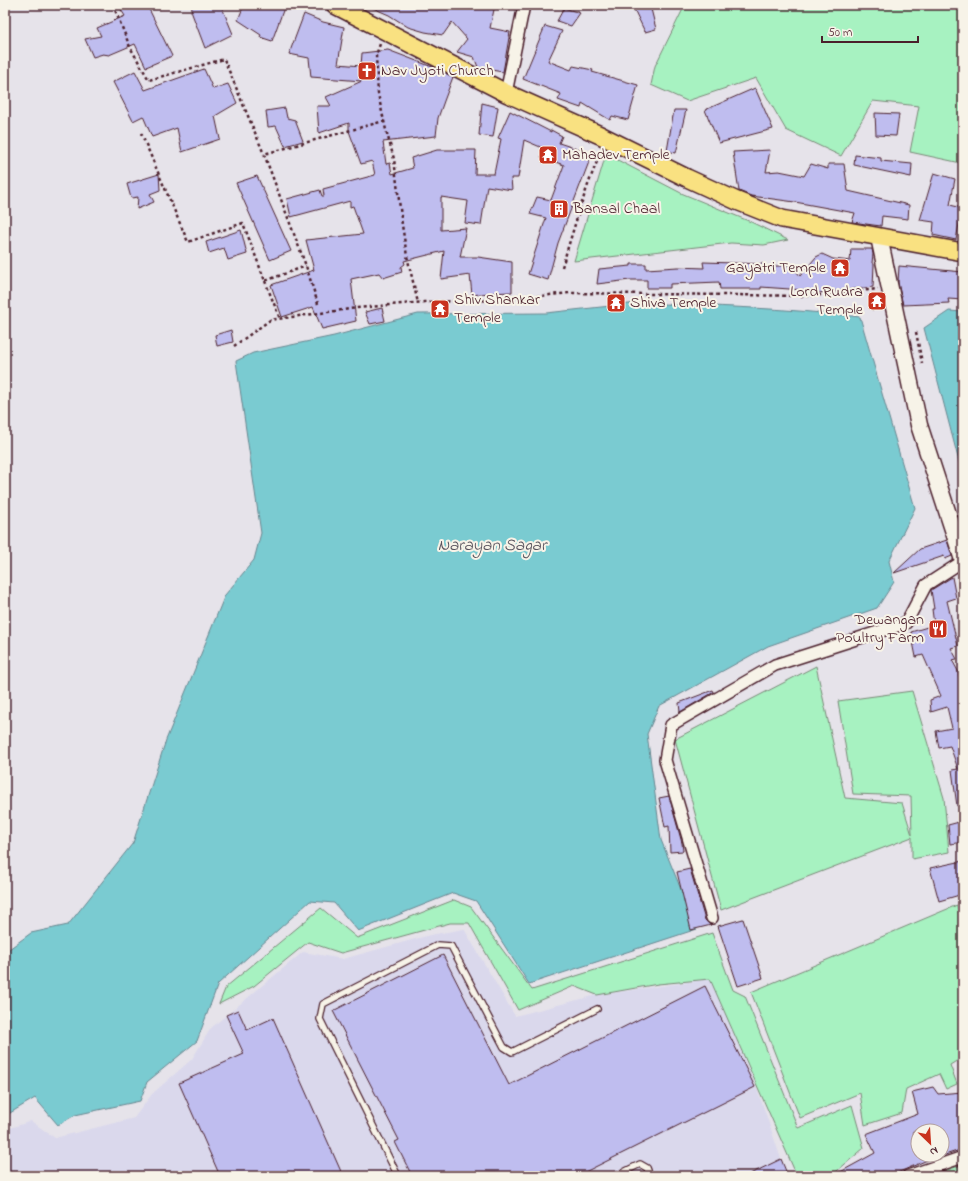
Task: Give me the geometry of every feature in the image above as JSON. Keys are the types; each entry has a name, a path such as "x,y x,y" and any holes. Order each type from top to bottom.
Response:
{"main road":[{"path":"335,5 506,93 737,201 782,219 963,252"},
{"path":"879,237 920,425 963,560"}],"street":[{"path":"506,93 524,5"},
{"path":"712,918 666,760 671,725 774,665 906,623 926,585 963,560"},
{"path":"908,1176 963,1157"}],"lane":[{"path":"398,1176 320,1019 323,1004 438,945 451,946 504,1047 512,1052 597,1009"},
{"path":"616,1176 640,1164 647,1168 650,1176"}],"path":[{"path":"113,5 130,47 149,80 224,59 264,154 306,266 318,304"},
{"path":"384,30 376,55 378,94 394,159 407,256 418,303"},
{"path":"264,154 384,121"},
{"path":"142,133 188,242 243,224 280,319"},
{"path":"562,268 592,175 607,139"},
{"path":"265,281 306,266"},
{"path":"234,346 270,320 358,308 418,303 499,300 570,293 811,296 890,288"}],"shaded area":[{"path":"464,929 515,1016 597,995 710,979 758,1091 788,1176 5,1176 5,1130 31,1121 55,1138 134,1118 152,1094 192,1059 211,1028 303,952 343,959 430,935"}],"green space":[{"path":"685,5 963,5 963,152 961,163 910,152 919,106 873,101 841,156 786,130 756,78 687,101 651,85 655,66"},
{"path":"606,154 681,193 751,222 788,240 764,245 731,243 574,261"},
{"path":"816,666 845,798 902,803 912,835 911,796 853,794 838,701 912,691 944,798 949,852 912,859 912,837 721,910 675,739"},
{"path":"454,900 471,907 532,990 712,933 733,990 745,996 798,1128 852,1105 864,1148 831,1176 797,1176 710,979 658,984 597,995 574,986 518,1010 469,923 450,923 341,953 308,942 254,986 219,1004 226,987 321,908 357,938"},
{"path":"957,905 963,925 963,1057 950,1065 957,1084 946,1089 939,1074 906,1089 902,1113 865,1125 860,1093 800,1118 751,992"},
{"path":"959,1166 962,1176 929,1176"}],"water":[{"name":"Narayan Sagar","path":"638,303 777,309 860,317 915,508 889,561 894,582 877,608 768,646 659,706 647,734 661,840 697,929 529,984 476,901 453,893 358,931 334,903 310,901 218,984 197,1041 147,1082 140,1101 75,1115 58,1125 35,1098 5,1116 5,952 31,933 68,925 133,843 166,740 225,595 254,560 261,533 236,361 253,353 334,336 418,314 546,313"},
{"path":"949,311 963,312 963,477 924,328"}],"building":[{"path":"118,5 147,5 172,56 146,67 135,44 109,55 103,54 93,57 85,39 101,36 97,28 125,16"},
{"path":"193,5 221,5 233,34 205,48 191,11"},
{"path":"244,5 285,5 272,41 260,37 261,35 238,20"},
{"path":"366,5 495,5 490,28 510,32 503,72 479,68 474,57 457,52 467,39 452,22 443,35 425,32 408,27 389,15"},
{"path":"632,5 650,5 656,29 645,32"},
{"path":"564,8 580,13 571,26 557,21"},
{"path":"304,14 323,22 344,27 338,64 361,66 362,53 388,50 435,68 453,77 438,118 436,136 383,142 386,164 390,163 392,174 413,168 411,158 437,150 476,150 475,174 494,174 501,139 498,138 510,111 562,136 559,143 592,154 558,243 548,280 528,274 546,218 530,214 537,197 551,200 564,165 541,157 545,149 524,140 518,178 511,178 512,190 487,186 481,225 465,223 468,201 441,197 441,230 466,228 460,257 478,257 512,262 512,292 472,295 470,275 441,279 444,251 404,261 405,264 401,267 402,272 383,278 379,273 351,279 356,321 322,329 313,307 282,317 271,285 314,270 306,240 363,234 353,206 350,207 350,201 291,217 287,199 320,190 322,196 324,196 323,189 375,175 372,161 361,164 349,131 349,123 319,133 317,106 331,106 326,97 362,81 311,77 309,58 289,54"},
{"path":"545,26 562,31 548,61 571,70 573,66 593,70 592,72 638,85 628,120 612,116 610,120 582,103 581,108 558,100 561,94 523,79"},
{"path":"204,69 213,89 228,84 237,103 215,116 220,139 182,152 177,128 152,137 143,116 133,121 113,82 135,71 145,90"},
{"path":"755,88 773,129 719,143 705,110"},
{"path":"482,103 498,107 493,137 479,135"},
{"path":"285,108 287,118 295,120 303,141 285,146 276,126 268,127 266,111"},
{"path":"674,110 686,110 676,153 667,151"},
{"path":"875,113 899,114 896,136 876,135"},
{"path":"770,150 766,172 779,171 804,176 811,164 828,169 828,164 844,164 848,191 909,205 908,219 882,216 881,226 852,222 855,213 751,196 739,191 733,152"},
{"path":"855,155 881,158 881,161 912,164 911,177 854,165"},
{"path":"934,173 955,179 950,205 962,208 956,240 933,235 934,222 920,220"},
{"path":"159,174 160,190 150,194 154,202 137,209 138,197 131,198 127,184"},
{"path":"257,176 291,251 270,260 236,183"},
{"path":"241,230 247,254 228,260 224,248 209,253 206,242"},
{"path":"851,249 872,249 872,263 874,264 873,287 818,293 818,291 761,287 761,289 720,289 719,282 670,284 670,288 647,288 647,280 630,280 597,284 599,269 631,266 631,264 646,264 646,269 678,267 704,268 703,262 765,264 764,267 792,265 800,276 816,257 822,254 833,259 850,261"},
{"path":"899,266 963,272 963,300 948,299 949,303 903,305 898,283"},
{"name":"Lord Rudra Temple","path":"882,295 884,306 872,310 870,296"},
{"path":"382,308 385,321 370,324 365,312"},
{"path":"231,330 233,342 217,346 215,335"},
{"path":"947,540 952,556 945,559 944,556 894,573 920,549"},
{"path":"952,577 956,598 947,601 958,646 951,648 957,659 952,660 958,671 963,693 963,805 957,806 952,770 958,769 950,746 939,748 936,731 952,728 947,707 931,712 930,700 941,696 923,655 916,657 911,632 934,625 932,609 934,609 931,590"},
{"path":"713,690 714,692 680,712 679,703"},
{"path":"669,796 683,851 670,852 669,826 665,827 659,798"},
{"path":"963,821 963,842 950,844 948,825"},
{"path":"963,861 963,882 961,882 963,894 939,901 930,868"},
{"path":"690,869 705,920 711,925 691,930 677,872"},
{"path":"743,919 763,978 738,986 718,926"},
{"path":"443,955 509,1085 705,986 755,1087 577,1176 412,1176 395,1142 399,1140 333,1011"},
{"path":"238,1010 247,1030 273,1018 343,1176 220,1176 179,1083 244,1054 226,1015"},
{"path":"933,1087 938,1094 963,1092 963,1149 950,1153 950,1123 910,1123 910,1163 920,1163 890,1176 833,1176 875,1153 866,1134 918,1114 912,1092"},
{"path":"781,1159 788,1176 746,1176"}],"place":[{"name":"Nav Jyoti Church","path":"367,71"},
{"name":"Mahadev Temple","path":"548,155"},
{"name":"Bansal Chaal","path":"559,209"},
{"name":"Gayatri Temple","path":"840,268"},
{"name":"Lord Rudra Temple","path":"877,301"},
{"name":"Shiva Temple","path":"616,303"},
{"name":"Shiv Shankar Temple","path":"440,309"},
{"name":"Dewangan Poultry Farm","path":"938,629"}]}
